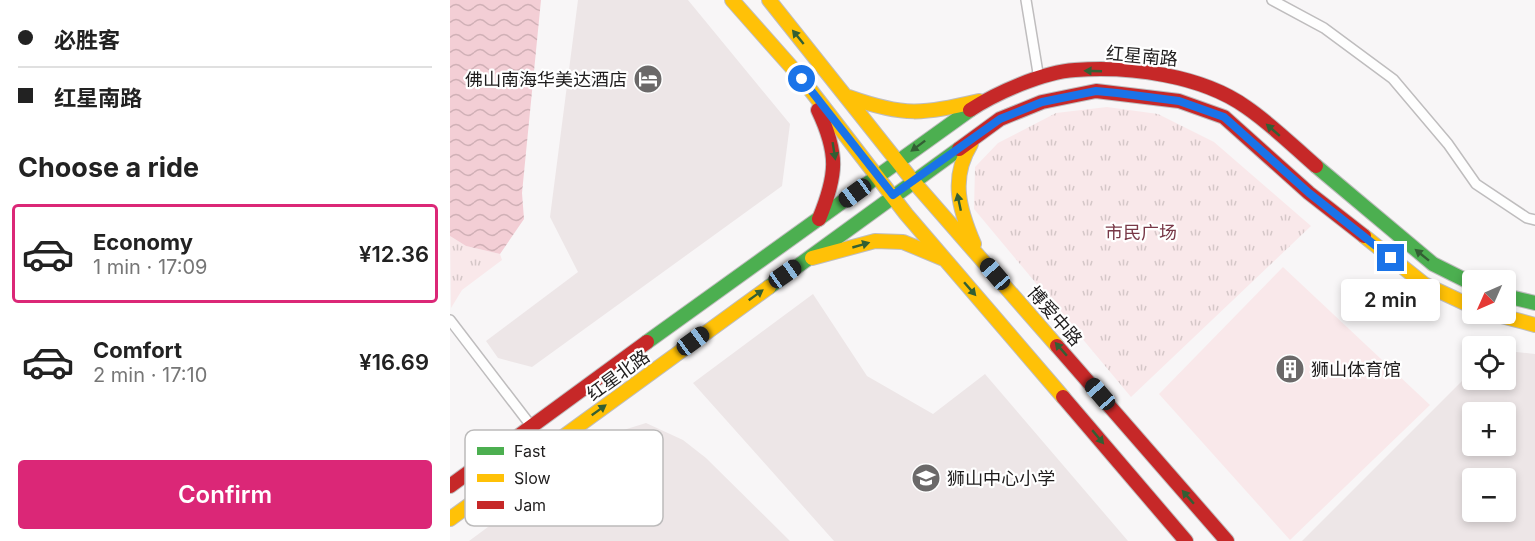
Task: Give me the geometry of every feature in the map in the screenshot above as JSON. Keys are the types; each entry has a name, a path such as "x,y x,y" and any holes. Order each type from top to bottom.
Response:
{"main road":[{"path":"732,0 802,79 946,260 1186,541"},
{"name":"博爱中路","path":"769,0 913,181 1227,541"},
{"name":"红星南路","path":"819,220 987,99 1039,79 1074,70 1129,72 1186,78 1245,106 1433,264 1462,278"},
{"path":"802,79 830,133 836,156 834,185 819,220"},
{"path":"893,195 1000,119 1042,102 1096,91 1179,101 1224,117 1309,193 1424,284 1462,302"},
{"path":"848,97 886,110 926,113 987,99"},
{"path":"976,136 962,156 956,187 962,217 980,257"},
{"name":"红星北路","path":"572,430 893,195"},
{"name":"红星北路","path":"528,430 819,220"},
{"path":"805,260 875,241 903,242 946,260"},
{"path":"1516,298 1535,303"},
{"path":"1516,320 1535,325"},
{"name":"红星北路","path":"450,486 465,475"},
{"name":"红星北路","path":"450,519 465,508"}],"street":[{"path":"1026,0 1039,79"},
{"path":"1272,0 1288,3 1393,79 1448,144 1476,184 1527,218 1535,220"},
{"path":"450,320 532,427"}],"shaded area":[{"path":"578,0 688,0 790,124 782,186 532,367 498,358 486,341 578,272 550,217"},
{"name":"狮山中心小学","path":"813,294 867,376 933,414 985,374 1128,541 834,541 693,383"},
{"path":"1516,352 1535,354 1535,541 1302,541 1462,381 1462,390 1516,390"},
{"path":"646,423 661,430 623,430"},
{"path":"663,431 683,440 706,458 790,541 469,541 489,526 663,526"}],"green space":[{"name":"市民广场","path":"1107,107 1158,114 1214,142 1311,226 1131,397 974,209 975,167 998,143 1056,113"},
{"path":"450,236 466,246 500,254 502,260 462,290 451,308"},
{"path":"1283,267 1430,405 1290,540 1159,394"}],"water":[{"path":"450,0 541,0 522,193 524,219 500,254 466,246 450,236"}],"traffic: fast":[{"path":"647,342 970,110"},
{"path":"769,287 959,149"},
{"path":"1316,166 1433,264 1462,278"},
{"path":"1516,298 1535,303"}],"traffic: slow":[{"path":"732,0 802,79 906,214 1063,397"},
{"path":"769,0 913,181 1057,346"},
{"path":"849,97 885,108 914,111 943,109 979,101"},
{"path":"971,144 960,169 959,194 964,218 974,244"},
{"path":"1364,236 1424,284 1462,302"},
{"path":"812,258 875,241 903,242 944,259"},
{"path":"572,430 769,287"},
{"path":"1516,320 1535,325"},
{"path":"450,519 465,508"}],"traffic: jam":[{"path":"970,110 1020,84 1062,72 1096,69 1164,75 1187,80 1228,96 1264,121 1316,166"},
{"path":"959,149 1000,119 1042,102 1096,91 1179,101 1224,117 1309,193 1364,236"},
{"path":"818,110 830,139 833,164 829,190 819,219"},
{"path":"527,430 647,342"},
{"path":"1057,346 1227,541"},
{"path":"1063,397 1186,541"},
{"path":"450,486 465,475"}],"place":[{"name":"佛山南海华美达酒店","path":"648,79"},
{"name":"狮山体育馆","path":"1290,369"},
{"name":"狮山中心小学","path":"926,478"}],"route":[{"path":"802,79 893,195 1000,119 1042,102 1096,91 1179,101 1224,117 1309,193 1391,258"}]}
